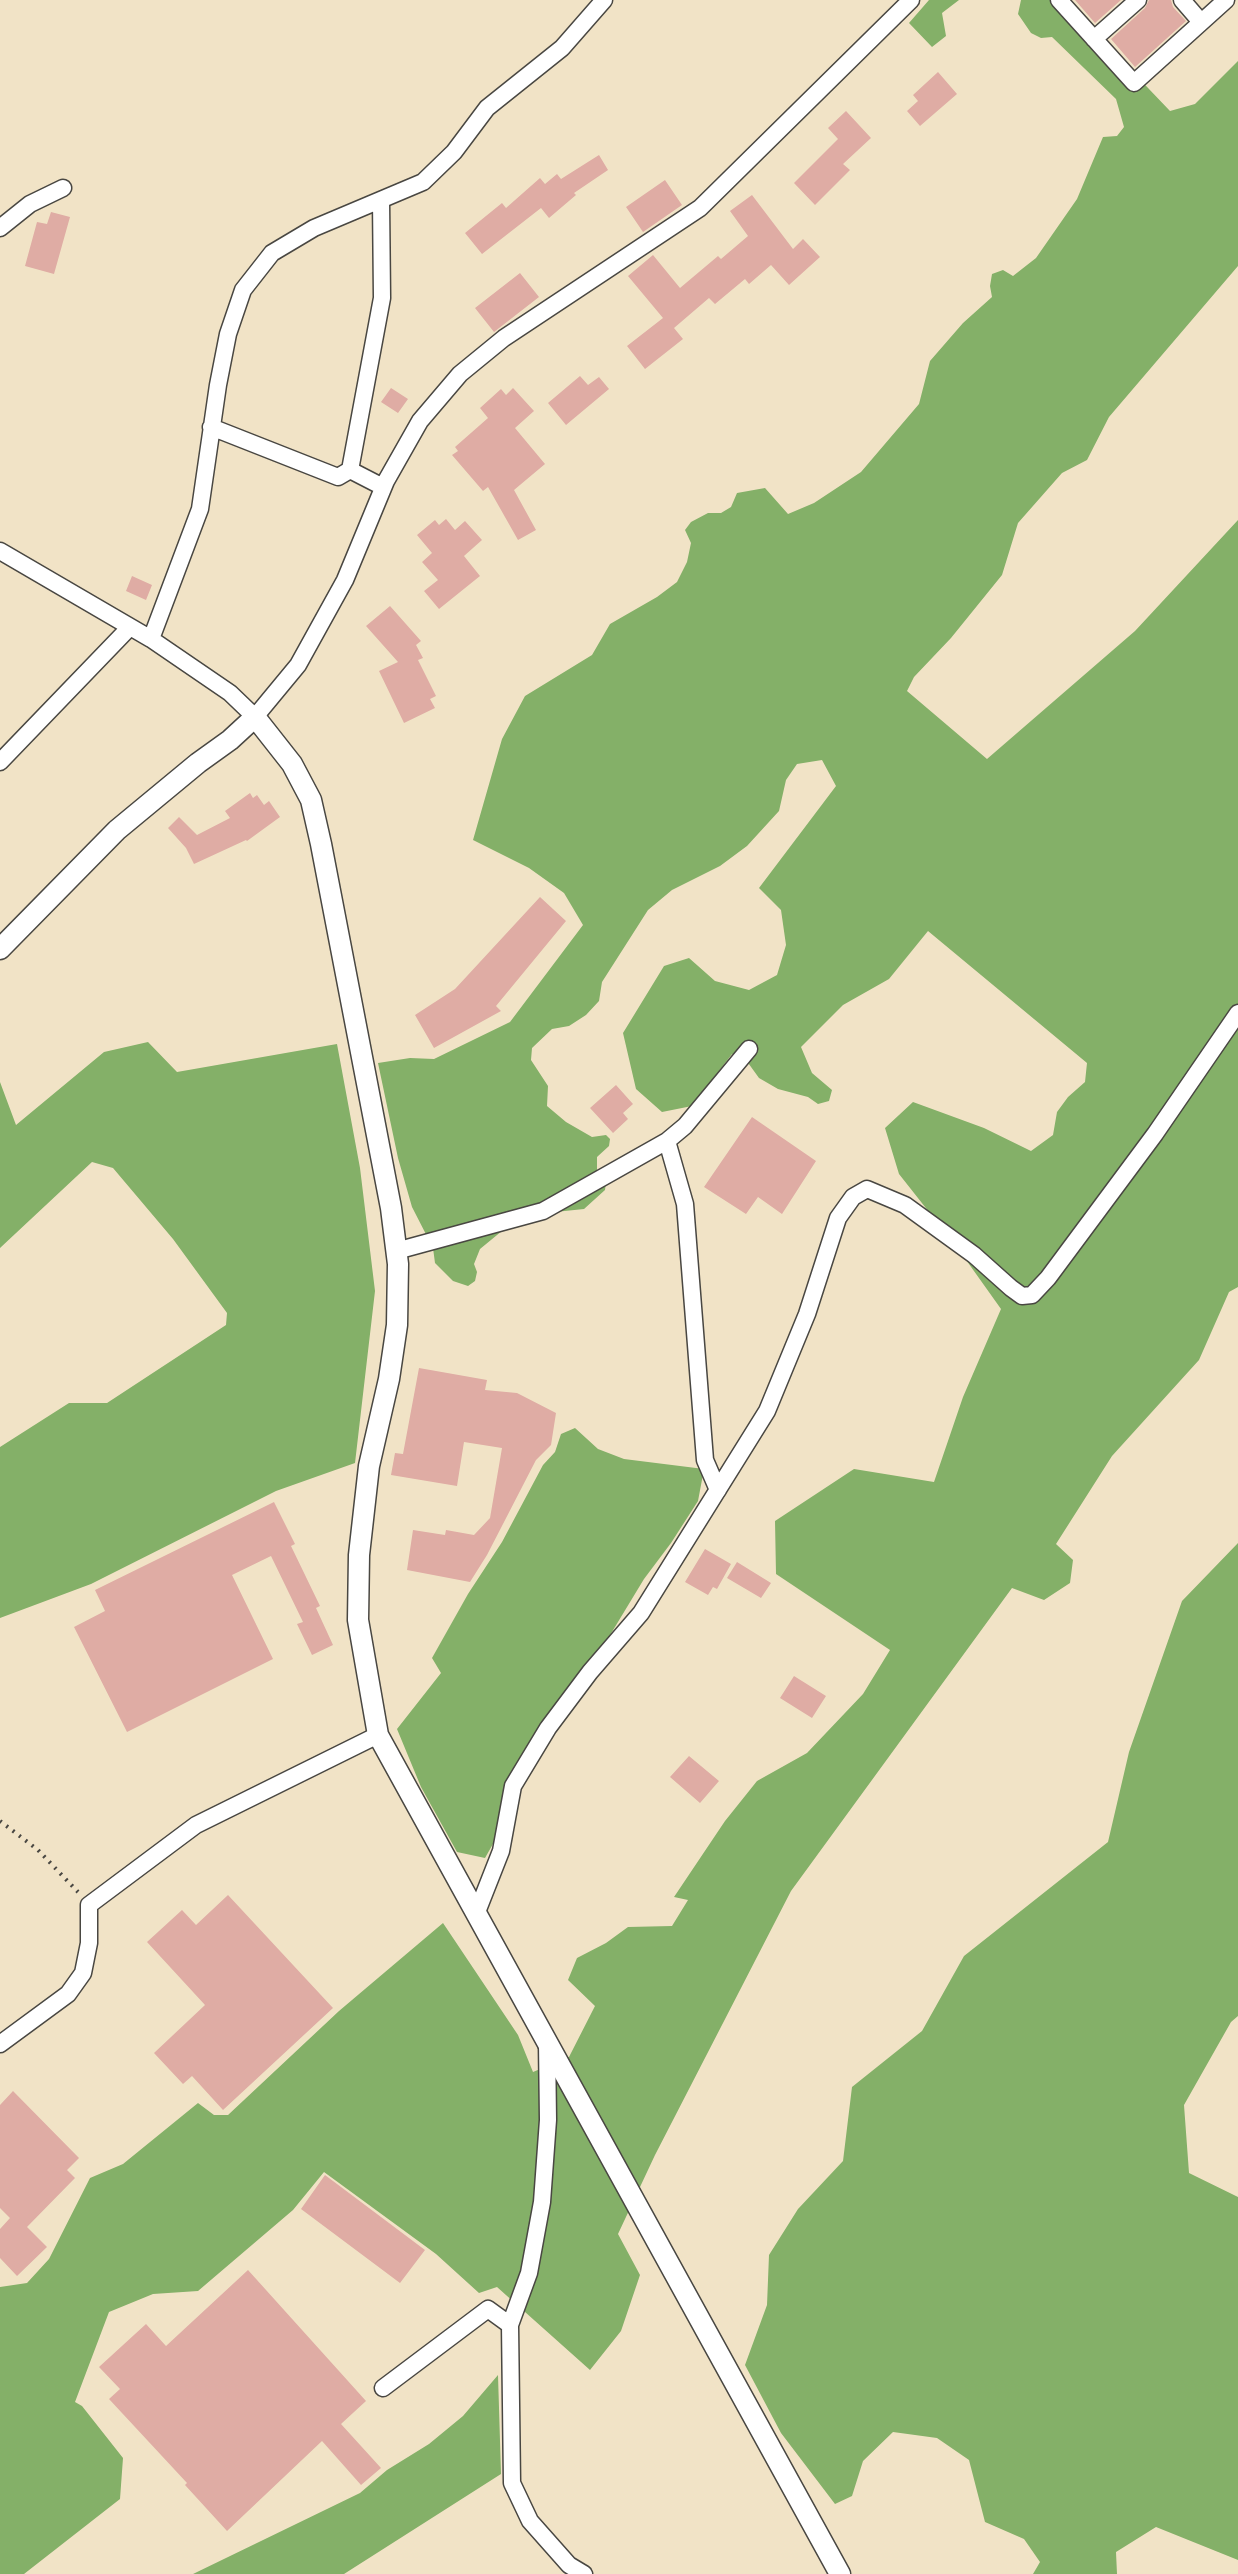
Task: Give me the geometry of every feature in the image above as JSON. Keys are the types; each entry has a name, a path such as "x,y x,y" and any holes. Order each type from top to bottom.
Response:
{"street":[{"path":"151,639 200,509 228,334 243,290 272,253 314,228 423,182 454,152 487,108 562,48 604,0"},
{"path":"0,949 117,830 255,717 298,665 345,580 383,487 420,421 460,374 504,338 700,208 911,0"},
{"path":"1059,0 1134,83 1226,0"},
{"path":"1094,39 1138,0"},
{"path":"1182,0 1201,22"},
{"path":"0,228 30,204 63,188"},
{"path":"211,427 338,477 350,470 382,298 381,200"},
{"path":"350,470 383,487"},
{"path":"0,551 151,639 230,693 255,717 292,764 311,800 391,1208 396,1251 397,1325 389,1379 369,1466 359,1555 358,1620 378,1735 840,2574"},
{"path":"0,762 130,627"},
{"path":"477,1912 501,1851 513,1786 557,1716 641,1613 767,1411 807,1314 838,1218 853,1197 867,1189 905,1205 974,1255 1022,1296 1032,1295 1155,1134 1238,1013"},
{"path":"396,1251 543,1211 667,1141 685,1126 749,1049"},
{"path":"667,1141 685,1204 705,1460 718,1490"},
{"path":"0,2044 68,1994 83,1973 89,1943 89,1905 196,1825 378,1735"},
{"path":"547,2040 548,2120 542,2202 529,2273 510,2325 512,2483 530,2521 569,2565 584,2574"},
{"path":"383,2388 488,2309 510,2325"}],"path":[{"path":"0,1821 38,1850 89,1905"}],"green space":[{"path":"929,0 959,0 942,13 946,36 932,47 909,23"},
{"path":"1021,0 1064,0 1170,111 1195,104 1238,61 1238,266 1109,417 1087,460 1062,473 1018,523 1002,575 951,638 914,677 907,691 987,759 1135,631 1238,520 1238,1287 1229,1292 1199,1360 1112,1456 1056,1544 1073,1560 1070,1583 1044,1600 1012,1588 791,1891 655,2155 618,2234 640,2275 621,2331 590,2370 497,2287 479,2293 436,2254 324,2172 293,2210 198,2291 153,2294 109,2312 75,2402 82,2406 123,2458 120,2499 24,2574 0,2574 0,2287 27,2283 49,2259 90,2178 123,2164 198,2103 214,2115 228,2115 339,2011 443,1923 518,2035 533,2072 569,2057 595,2006 568,1980 577,1958 628,1927 672,1926 688,1900 674,1897 725,1821 757,1781 807,1753 863,1694 890,1650 776,1574 775,1521 854,1469 934,1482 963,1397 1001,1309 899,1174 885,1128 913,1102 984,1128 1031,1151 1053,1135 1057,1112 1085,1082 1087,1063 928,931 889,979 843,1005 801,1047 812,1073 832,1090 829,1101 818,1104 808,1097 778,1089 759,1078 746,1060 732,1054 692,1106 662,1112 636,1089 623,1033 664,966 689,958 715,981 749,990 777,975 786,945 781,910 759,888 836,786 822,760 797,764 786,780 779,811 747,846 720,866 672,890 648,910 602,982 599,1001 586,1015 569,1026 552,1029 532,1048 531,1060 548,1086 547,1106 592,1137 606,1135 610,1139 609,1146 597,1157 597,1170 606,1182 605,1190 584,1209 555,1212 508,1226 480,1249 474,1264 477,1272 475,1281 468,1286 453,1281 435,1263 433,1248 412,1207 378,1063 410,1058 434,1059 510,1022 583,925 564,893 529,868 473,840 502,739 525,696 592,655 610,624 677,582 687,562 691,543 685,530 691,522 708,513 721,513 731,507 737,493 765,488 788,514 814,503 861,472 919,404 930,361 963,323 992,297 992,274 1003,270 1013,276 1036,258 1077,199 1103,137 1117,136 1124,127 1116,99 1052,37 1041,38 1031,33 1018,14"},
{"path":"148,1042 177,1072 337,1044 360,1168 375,1291 355,1463 276,1491 91,1584 0,1618 0,1447 69,1403 107,1403 226,1325 227,1313 173,1239 113,1168 92,1162 0,1248 0,1082 16,1125 104,1052"},
{"path":"575,1428 598,1449 624,1459 704,1469 698,1501 644,1579 601,1650 542,1725 502,1828 485,1858 457,1852 421,1787 397,1729 441,1673 432,1658 502,1542 543,1465 555,1452 561,1434"},
{"path":"1238,1543 1238,2016 1231,2022 1184,2105 1189,2173 1238,2197 1238,2560 1156,2527 1116,2552 1117,2574 1033,2574 1040,2562 1024,2539 985,2522 969,2460 937,2438 893,2432 863,2461 852,2496 835,2504 781,2433 745,2365 767,2305 769,2255 798,2209 843,2161 852,2087 922,2031 964,1956 1108,1842 1129,1752 1182,1601"},
{"path":"498,2375 501,2474 344,2574 193,2574 360,2493 463,2416"}],"building":[{"path":"1075,0 1121,0 1095,23"},
{"path":"1149,0 1171,0 1173,7 1186,21 1135,67 1111,39 1145,8"},
{"path":"938,72 957,94 920,126 907,111 918,101 913,95"},
{"path":"846,111 871,138 843,164 850,170 815,205 794,183 838,139 828,128"},
{"path":"599,155 608,170 574,193 576,195 549,218 541,208 482,254 465,233 502,203 506,208 540,178 545,184 557,174 561,179"},
{"path":"665,180 682,205 643,232 626,207"},
{"path":"752,195 793,249 803,239 820,257 789,285 771,265 749,284 745,279 715,304 709,298 674,328 683,339 645,369 627,346 663,318 628,276 653,255 680,288 748,236 730,211"},
{"path":"51,212 70,217 54,274 25,266 37,222 47,224"},
{"path":"520,273 539,297 494,332 475,308"},
{"path":"580,376 588,385 599,377 609,389 566,425 548,403"},
{"path":"391,388 408,399 398,413 381,402"},
{"path":"513,388 534,411 515,428 545,464 514,490 536,530 518,540 488,487 483,491 452,455 458,451 455,447 488,418 480,408 501,389 506,395"},
{"path":"446,519 455,530 465,521 482,540 464,556 480,576 439,609 424,591 438,580 422,562 432,553 417,535 435,520 439,525"},
{"path":"132,576 152,585 146,600 126,591"},
{"path":"390,606 421,641 416,645 423,658 418,660 436,696 430,699 435,708 404,723 379,671 398,662 366,626"},
{"path":"250,793 253,798 257,795 264,805 269,801 280,817 247,841 194,864 186,848 168,828 179,817 197,835 230,818 225,811"},
{"path":"540,897 566,921 496,1006 501,1011 434,1048 415,1015 455,989"},
{"path":"616,1085 633,1104 623,1113 628,1119 613,1133 590,1108"},
{"path":"752,1117 816,1161 782,1214 758,1197 746,1214 704,1187"},
{"path":"419,1368 487,1380 485,1390 517,1393 556,1413 551,1445 536,1460 470,1582 407,1570 413,1530 445,1535 446,1530 474,1535 490,1518 502,1448 464,1442 457,1486 391,1475 395,1453 403,1454"},
{"path":"274,1502 295,1544 291,1546 320,1606 316,1608 333,1645 312,1655 297,1624 303,1622 271,1556 232,1575 273,1659 127,1732 74,1627 105,1611 95,1590"},
{"path":"705,1549 731,1564 717,1589 713,1587 708,1595 685,1582"},
{"path":"737,1562 771,1583 761,1598 727,1578"},
{"path":"794,1676 826,1696 812,1718 780,1698"},
{"path":"689,1756 719,1781 700,1803 670,1777"},
{"path":"228,1895 333,2008 223,2110 192,2076 183,2084 154,2053 205,2005 147,1942 182,1910 196,1925"},
{"path":"13,2091 79,2158 67,2170 75,2178 27,2227 47,2247 17,2276 0,2258 0,2229 10,2218 0,2208 0,2105"},
{"path":"325,2175 425,2250 400,2283 301,2209"},
{"path":"248,2270 366,2401 341,2424 381,2468 361,2485 322,2441 227,2531 109,2399 120,2389 99,2367 146,2324 166,2346"}]}
